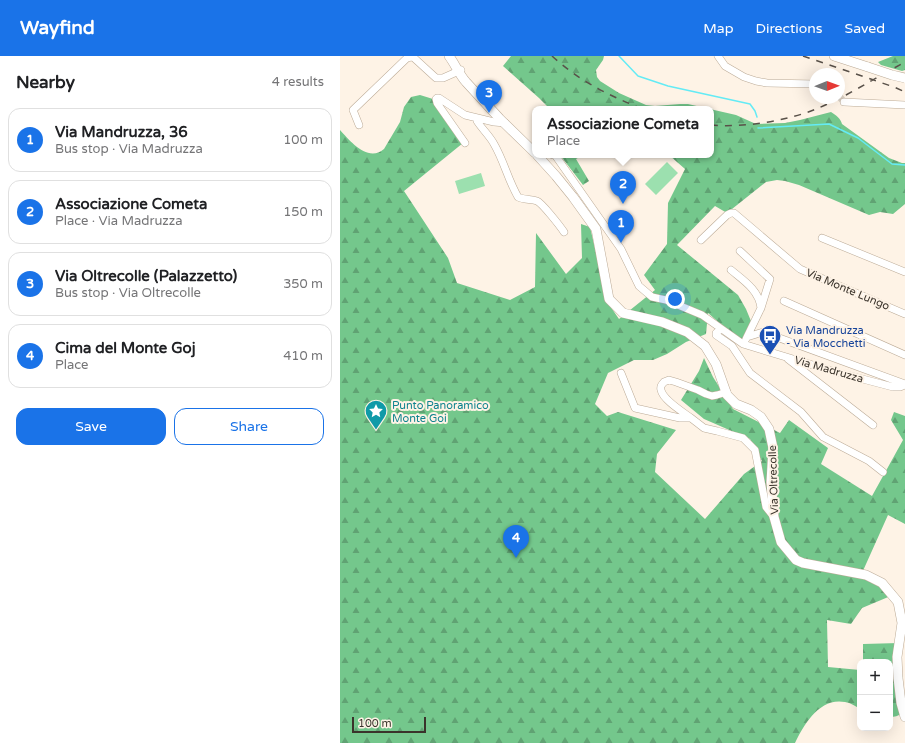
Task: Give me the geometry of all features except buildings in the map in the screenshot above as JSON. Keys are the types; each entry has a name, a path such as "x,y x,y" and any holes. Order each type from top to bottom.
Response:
{"main road":[{"name":"Via Oltrecolle","path":"448,56 460,71"},
{"name":"Via Oltrecolle","path":"453,56 466,82 532,150"},
{"path":"834,56 905,78"},
{"name":"Via Oltrecolle","path":"540,158 573,197 596,229 609,299 623,313 662,322 687,332 705,346 716,364 727,395 736,404 751,410 761,417 770,429 773,448 771,482 774,517 781,542 796,560 803,563 866,575 882,583 898,602 902,623 897,657 898,678 901,703 905,717"}],"street":[{"path":"359,125 354,110 407,58 411,56 413,57 436,78 443,78 460,71"},
{"path":"718,56 725,66 744,77 756,81 767,83 809,84"},
{"path":"465,143 437,103 437,98 465,115 477,119 505,123"},
{"path":"845,102 905,105"},
{"path":"477,119 496,146 518,197 535,200 540,203 564,232"},
{"name":"Via Madruzza","path":"557,158 621,249 639,286 652,296 666,300 702,315 721,329 745,341 785,357 893,387 905,385"},
{"name":"Via Monte Lungo","path":"701,240 727,215 734,213 800,269 905,314"},
{"path":"822,238 905,272"},
{"path":"740,251 770,279 761,308 745,341"},
{"path":"731,270 752,288 761,308"},
{"path":"784,301 905,355"},
{"path":"721,329 716,333 716,335 732,346 750,373 801,412 823,437 869,461 883,472"},
{"path":"745,341 763,332 905,385"},
{"path":"785,357 873,425"},
{"path":"621,373 635,408 680,418 691,418"},
{"path":"726,392 712,396 669,380 664,382 661,386 661,392 668,401 704,428 743,438 755,450 766,507 774,517"}],"green space":[{"path":"511,56 604,56 596,70 597,77 600,81 619,93 646,105 655,106 547,106 503,66"},
{"path":"893,56 905,56 905,70 902,71 881,65 878,62"},
{"path":"420,95 433,99 463,143 404,191 448,258 457,283 510,300 535,287 536,233 566,274 582,258 581,224 590,227 608,303 619,319 655,290 644,275 667,244 668,203 685,169 672,158 714,158 714,110 736,115 756,124 785,123 831,112 841,120 842,124 889,158 905,163 905,204 893,214 880,212 869,215 799,185 777,180 766,182 727,213 715,206 677,245 738,295 753,326 741,342 708,313 706,334 686,342 667,354 653,360 634,360 608,373 595,404 607,416 618,412 676,430 657,454 655,472 705,519 744,474 762,461 750,439 704,419 681,400 699,371 704,358 713,377 733,409 780,433 789,420 828,448 821,464 872,496 903,440 891,420 894,412 905,416 905,524 888,515 862,573 893,595 862,608 851,624 827,620 828,667 857,670 857,707 845,702 836,702 821,708 808,720 795,743 340,743 340,130 354,145 360,149 366,152 378,153 384,149 400,122 404,107 411,97"},
{"path":"680,104 697,106 655,106"},
{"path":"562,158 578,158 576,159 589,181 583,185"},
{"path":"667,162 678,173 656,195 645,184"},
{"path":"481,173 485,186 459,194 455,181"},
{"path":"899,643 905,704 900,714 896,716 893,716 893,659 863,659 863,644"}],"waterway":[{"path":"619,56 638,76 668,86 750,104 757,117"},
{"path":"758,128 829,124 858,138 892,164 905,165"}],"railway":[{"path":"552,56 572,73 594,87 636,106"},
{"path":"803,56 905,92"},
{"path":"714,125 764,123 792,117 824,106 905,62"}],"place":[{"name":"Via Oltrecolle (Palazzetto)","path":"489,113"},
{"name":"Associazione Cometa","path":"623,204"},
{"name":"Via Mandruzza, 36","path":"621,243"},
{"name":"Via Mandruzza - Via Mocchetti","path":"770,356"},
{"name":"Punto Panoramico Monte Goi","path":"376,430"},
{"name":"Cima del Monte Goj","path":"516,558"}]}
